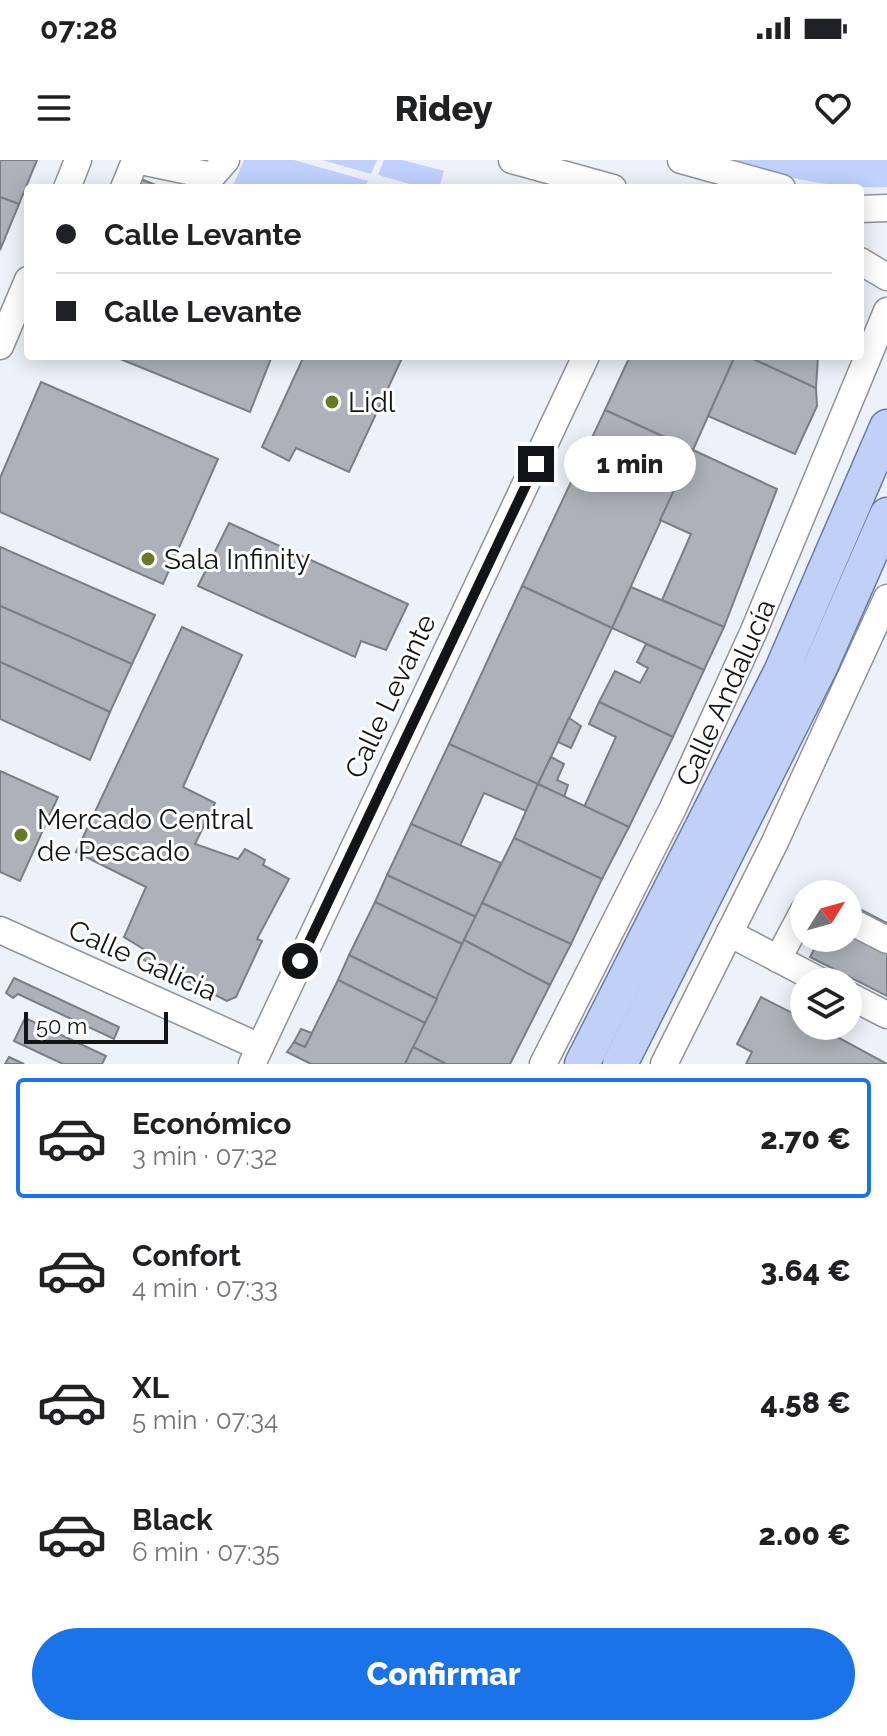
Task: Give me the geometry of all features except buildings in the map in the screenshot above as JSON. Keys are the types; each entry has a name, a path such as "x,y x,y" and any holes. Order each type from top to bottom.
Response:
{"main road":[{"name":"Calle Andalucía","path":"582,1064 781,672 887,427"},
{"path":"620,1064 821,665 887,515"}],"street":[{"path":"71,184 78,160"},
{"path":"512,160 599,184"},
{"path":"681,160 768,184"},
{"path":"126,184 133,166 141,161 215,175"},
{"path":"864,209 887,208"},
{"path":"864,263 887,277"},
{"path":"0,346 24,289"},
{"name":"Calle Andalucía","path":"543,1064 673,808 753,633 887,311"},
{"name":"Calle Levante","path":"256,1056 584,360"},
{"path":"664,1064 774,844 887,598"},
{"path":"862,927 887,940"},
{"name":"Calle Galicia","path":"0,930 256,1056"},
{"path":"729,933 795,968"},
{"path":"778,959 790,936"},
{"path":"862,1002 887,1015"}],"shaded area":[{"path":"244,160 294,160 368,181 367,184 234,184"},
{"path":"322,160 377,160 371,174"},
{"path":"384,160 402,160 444,171 440,184 410,184 378,175"},
{"path":"720,160 887,160 887,187 831,184"}],"place":[{"name":"Lidl","path":"332,402"},
{"name":"Sala Infinity","path":"148,559"},
{"name":"Mercado Central de Pescado","path":"21,835"}],"route":[{"path":"300,961 536,464"}]}
